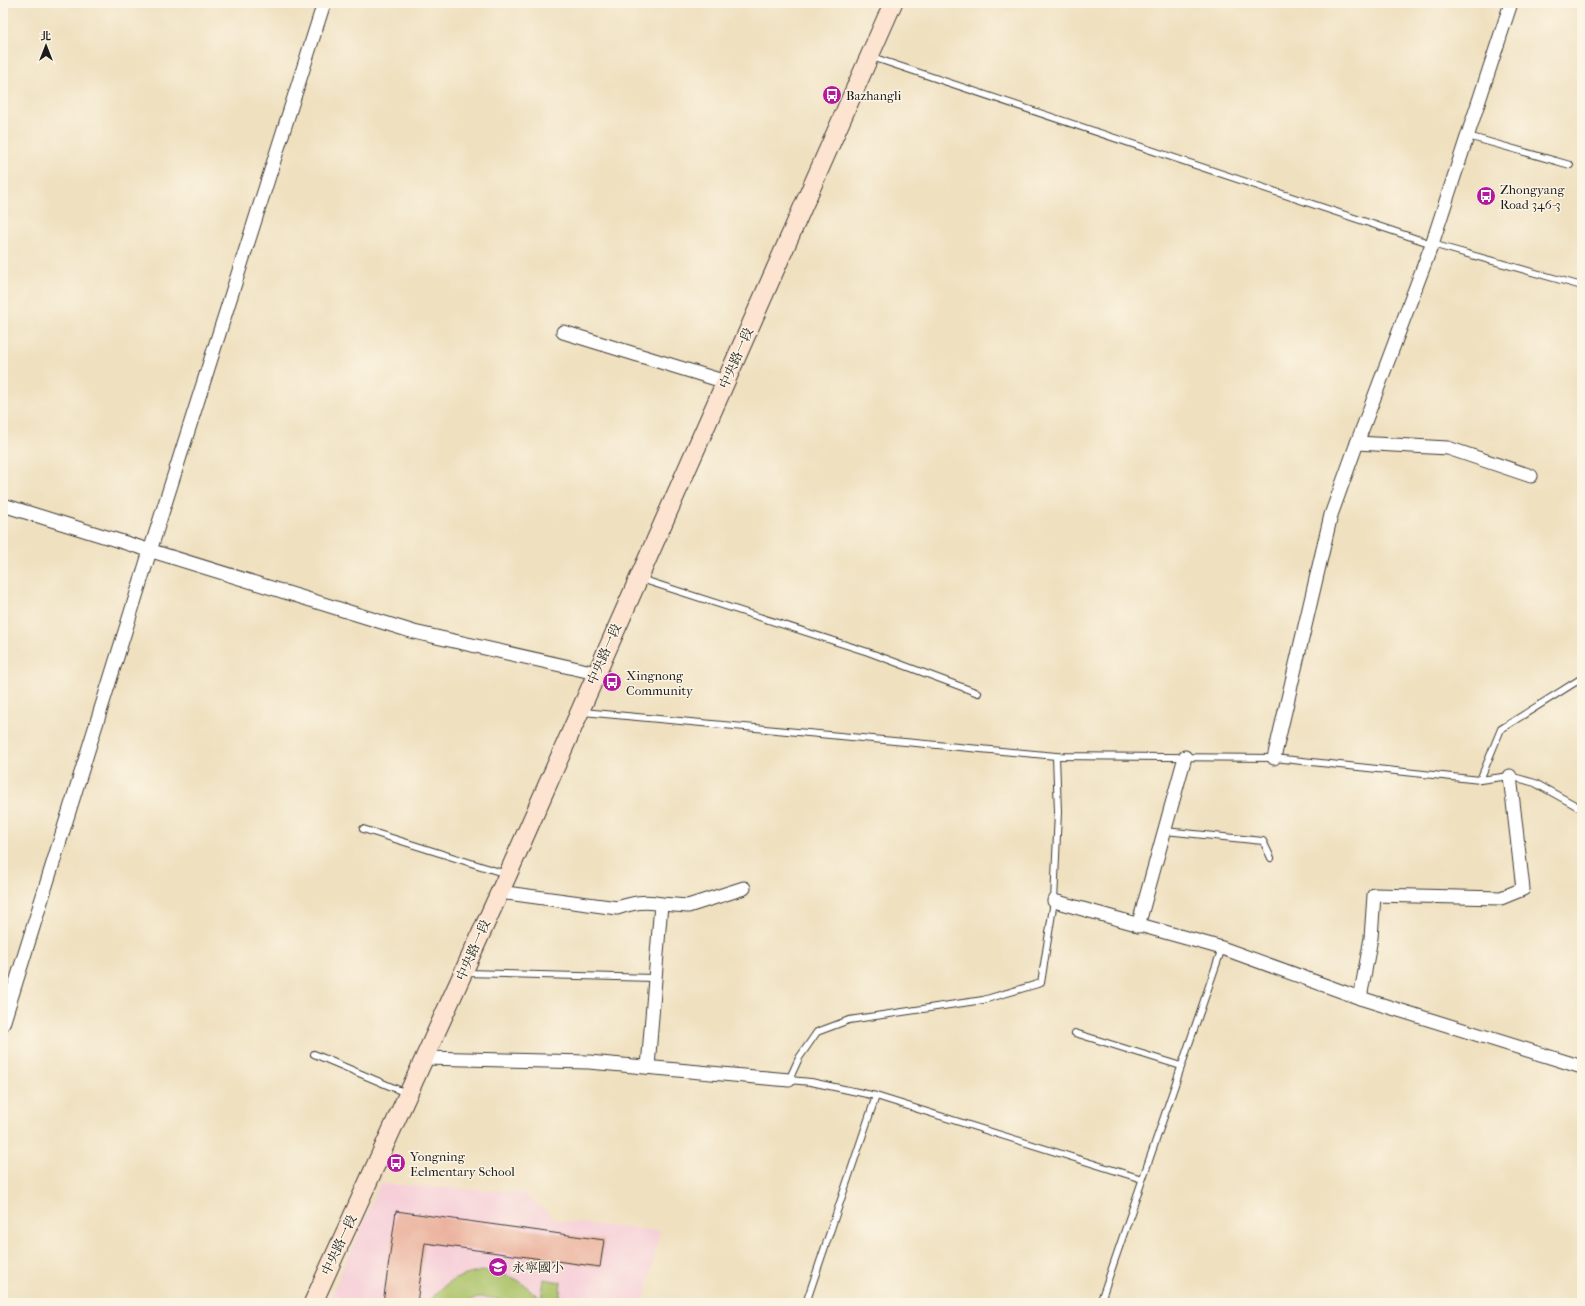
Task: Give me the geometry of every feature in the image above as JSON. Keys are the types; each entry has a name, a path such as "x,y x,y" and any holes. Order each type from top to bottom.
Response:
{"street":[{"path":"3,1024 150,551 324,3"},
{"name":"中央路一段","path":"313,1303 508,874 893,3"},
{"path":"1274,758 1331,515 1432,244 1512,3"},
{"path":"563,332 726,382"},
{"path":"1357,443 1448,448 1531,476"},
{"path":"3,504 414,632 596,673"},
{"path":"1138,926 1185,757"},
{"path":"1360,998 1371,938 1374,895 1501,898 1523,889 1510,776"},
{"path":"499,892 617,908 649,901 661,904 688,906 744,888"},
{"path":"1054,901 1138,926 1222,948 1360,998 1582,1067"},
{"path":"648,1067 661,904"},
{"path":"425,1058 589,1062 789,1080"}],"lane":[{"path":"869,57 1432,244 1582,286"},
{"path":"1468,136 1570,165"},
{"path":"638,578 868,652 978,693"},
{"path":"1480,780 1501,729 1582,678"},
{"path":"579,711 1056,756 1274,758 1480,780 1510,776 1535,783 1582,809"},
{"path":"1056,756 1058,812 1054,901 1040,983 983,1000 849,1020 817,1032 799,1058 789,1080 811,1082 876,1096 1142,1179"},
{"path":"363,829 508,874"},
{"path":"1165,831 1263,841 1271,858"},
{"path":"1100,1303 1222,948"},
{"path":"463,973 654,978"},
{"path":"1075,1033 1181,1066"},
{"path":"314,1054 408,1094"},
{"path":"806,1303 876,1096"}],"shaded area":[{"name":"永寧國小","path":"380,1184 521,1192 559,1221 660,1231 644,1303 328,1303"}],"green space":[{"path":"482,1271 501,1274 515,1279 521,1282 541,1300 544,1279 561,1282 559,1303 507,1303 501,1300 485,1297 469,1300 463,1303 428,1303 440,1290 452,1281 465,1275"}],"building":[{"path":"396,1211 604,1240 600,1267 425,1243 417,1303 383,1303"}],"place":[{"name":"Bazhangli","path":"832,95"},
{"name":"Zhongyang Road 346-3","path":"1486,196"},
{"name":"Xingnong Community","path":"612,682"},
{"name":"Yongning Eelmentary School","path":"396,1163"},
{"name":"永寧國小","path":"498,1267"}]}
